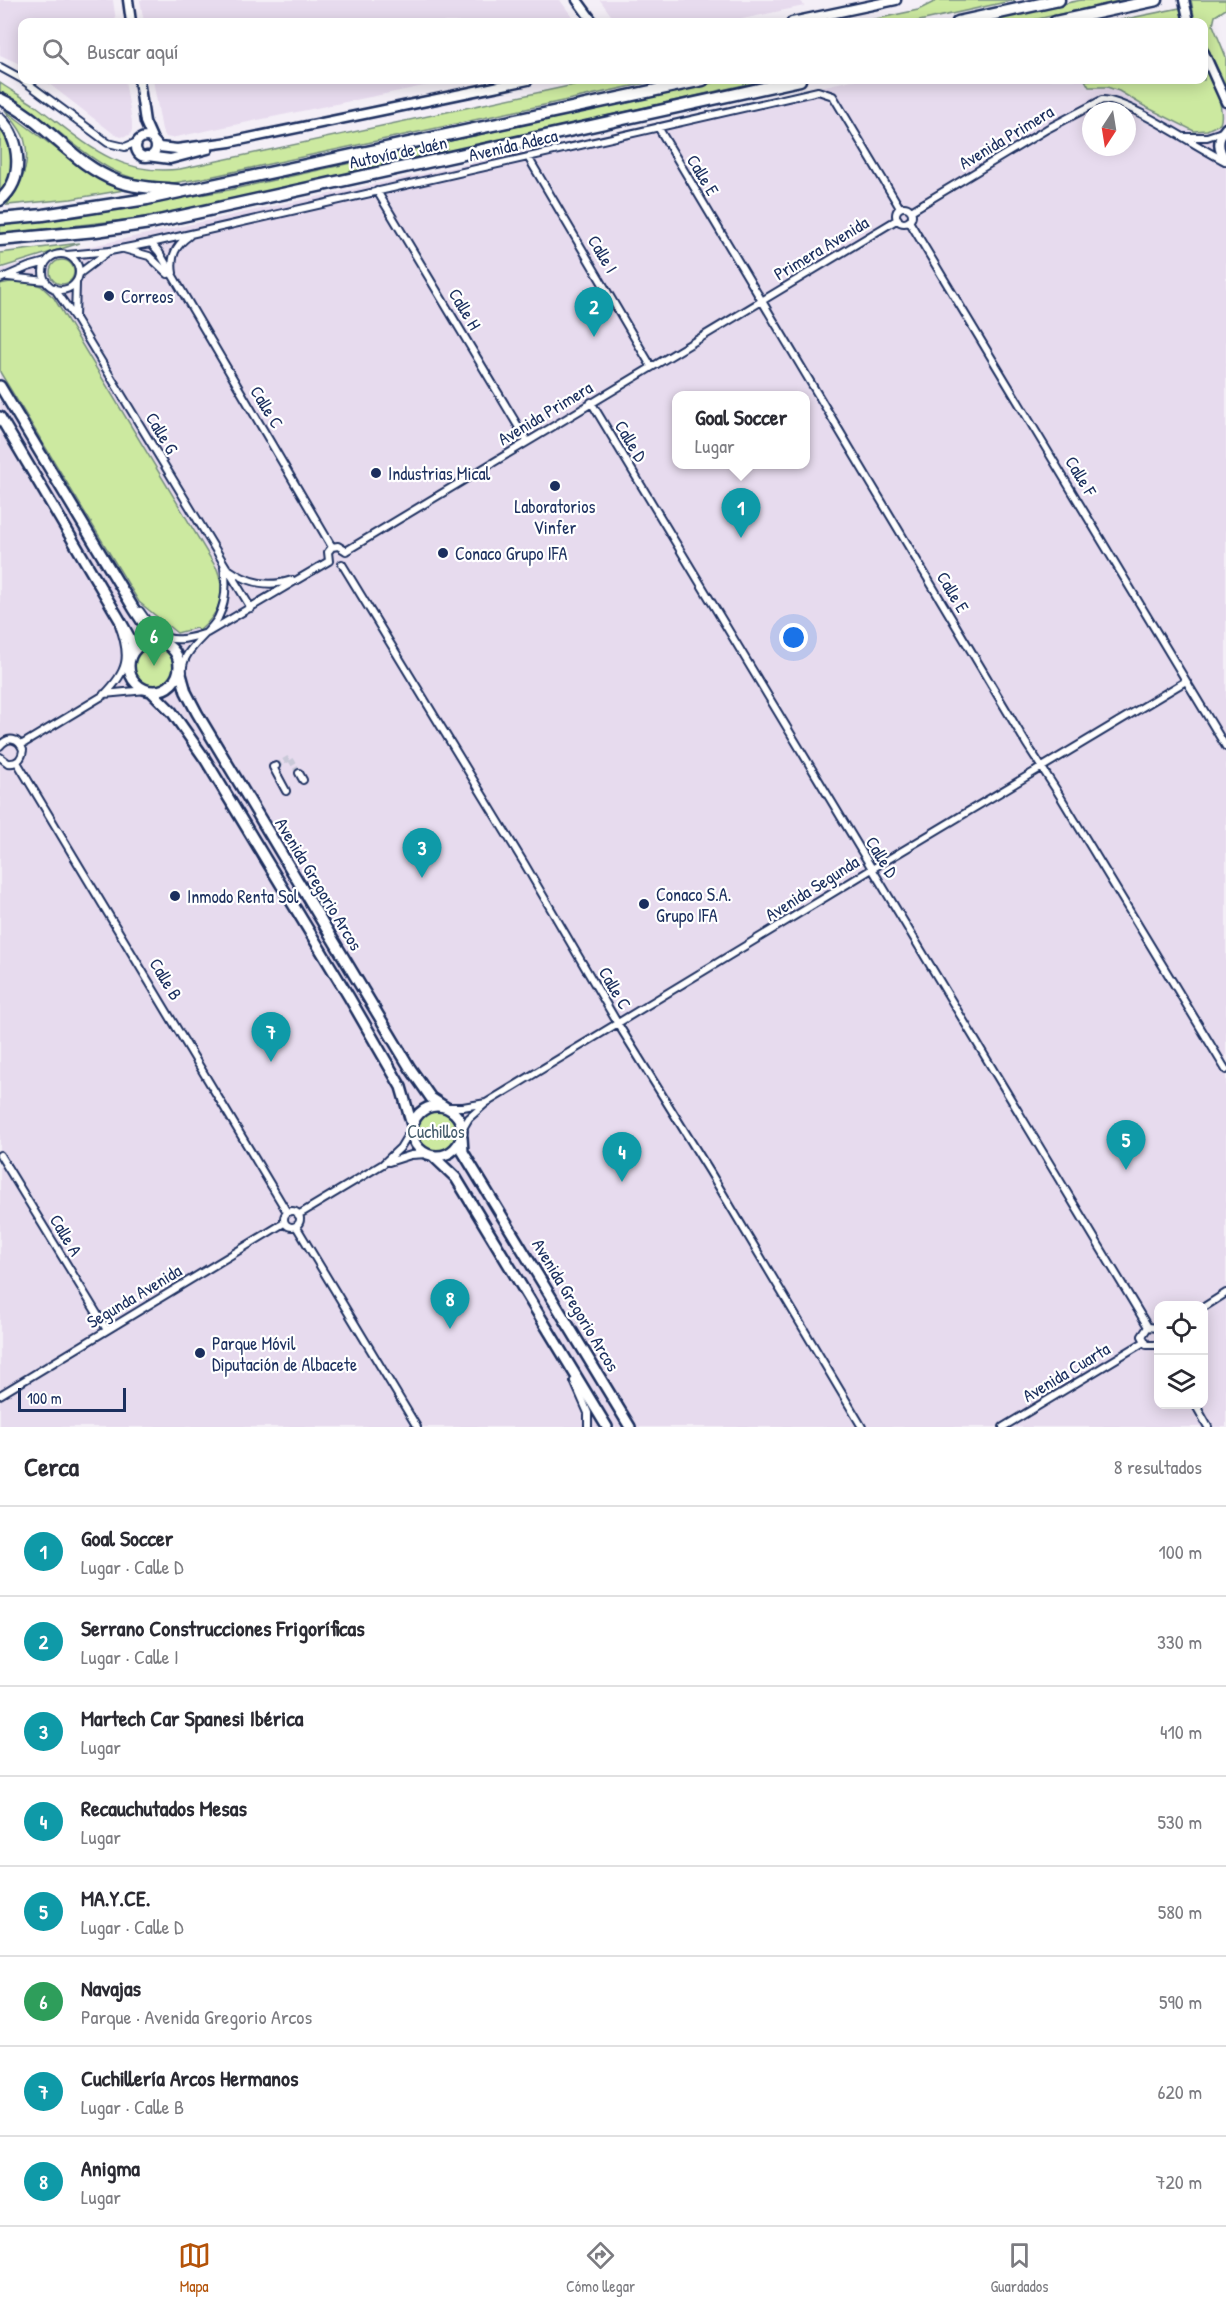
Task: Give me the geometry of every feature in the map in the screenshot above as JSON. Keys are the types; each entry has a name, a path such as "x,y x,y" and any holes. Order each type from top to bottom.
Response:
{"highway":[{"path":"976,18 1059,0"},
{"path":"1074,18 1157,0"},
{"name":"Autovía de Jaén","path":"0,219 43,215 186,191 684,84"},
{"name":"Autovía de Jaén","path":"0,242 150,223 782,84"},
{"path":"0,99 26,114 94,168 117,181 140,187 186,191"},
{"path":"0,119 14,138 17,157 15,176 0,200"}],"main road":[{"path":"0,386 153,638 177,655 181,663 170,685 161,690 148,690 133,680 127,664 132,642 97,578 0,417"},
{"path":"127,664 141,644 149,641 163,643"},
{"name":"Avenida Gregorio Arcos","path":"181,663 184,685 197,713 410,1068 431,1098 446,1107"},
{"name":"Avenida Gregorio Arcos","path":"148,690 172,712 205,759 401,1087 410,1112 412,1126"},
{"path":"438,1106 446,1107 458,1116 462,1133 457,1146 451,1152 443,1155 430,1155 416,1145 412,1126 422,1111 438,1106"},
{"name":"Avenida Gregorio Arcos","path":"462,1133 463,1152 630,1427"},
{"name":"Avenida Gregorio Arcos","path":"430,1155 456,1178 607,1427"}],"street":[{"path":"128,0 130,18"},
{"path":"578,0 589,18"},
{"path":"811,18 896,0"},
{"path":"1184,0 1188,18"},
{"path":"1208,64 1226,102"},
{"path":"0,67 18,76"},
{"path":"30,84 108,143 125,147 144,137 154,141"},
{"path":"140,84 145,122 159,147 177,148 230,142"},
{"path":"145,122 138,140 137,152 147,156 170,159 230,142 509,84"},
{"name":"Avenida Adeca","path":"68,255 110,251 151,243 818,91 833,96 900,208"},
{"name":"Avenida Primera","path":"911,211 1047,129 1102,100 1109,99 1184,137"},
{"name":"Calle E","path":"658,127 761,302 1226,1070"},
{"path":"1184,137 1207,137 1224,128"},
{"path":"1224,128 1219,144 1220,151 1226,160"},
{"path":"1184,137 1226,160"},
{"path":"147,156 154,152 154,141"},
{"name":"Calle I","path":"528,157 651,366"},
{"name":"Calle H","path":"377,191 527,441"},
{"path":"907,207 911,211 909,221 903,223 898,219 897,212 900,208 907,207"},
{"name":"Primera Avenida","path":"761,302 898,219"},
{"name":"Calle F","path":"909,221 1226,747"},
{"name":"Calle C","path":"175,282 171,265 174,252 178,244 193,233"},
{"path":"151,243 153,259"},
{"name":"Calle C","path":"151,243 159,252 332,547"},
{"name":"Calle C","path":"120,248 142,253 153,259 175,282"},
{"name":"Avenida Adeca","path":"80,273 110,251"},
{"path":"8,277 14,272 46,262 57,254 68,255 76,261 80,273 76,283 75,318"},
{"path":"46,262 43,274 46,281 54,288 63,290 76,283"},
{"path":"0,279 8,277 46,281"},
{"name":"Calle G","path":"54,288 75,318 251,608"},
{"name":"Avenida Primera","path":"346,551 761,302"},
{"name":"Calle D","path":"591,402 1148,1327"},
{"path":"338,546 346,551 346,558 342,564 335,565 329,561 327,555 332,547 338,546"},
{"path":"163,643 207,633 329,561"},
{"name":"Calle C","path":"342,564 862,1427"},
{"path":"225,566 246,580 261,584 281,584 303,576"},
{"name":"Calle G","path":"207,633 218,619 225,601 225,566"},
{"path":"21,745 104,694 127,664 125,643 97,578"},
{"path":"121,588 159,633 176,640"},
{"path":"181,663 207,633"},
{"name":"Avenida Segunda","path":"462,1133 469,1118 486,1103 1186,681"},
{"path":"104,694 148,690"},
{"path":"0,735 2,743 11,739 21,745 23,754 17,762 8,763 0,757"},
{"name":"Calle B","path":"17,762 287,1212"},
{"path":"276,766 273,767 286,791"},
{"path":"299,773 303,780"},
{"name":"Avenida Segunda","path":"446,1107 486,1103"},
{"path":"298,1215 383,1164 400,1148 412,1126"},
{"name":"Calle A","path":"0,1155 107,1330"},
{"path":"383,1164 411,1155 430,1155"},
{"path":"293,1211 298,1215 299,1222 296,1226 291,1227 284,1223 287,1212 293,1211"},
{"name":"Segunda Avenida","path":"0,1395 284,1223"},
{"path":"296,1226 417,1427"},
{"path":"1208,1304 1226,1293"},
{"path":"1154,1328 1148,1327 1143,1332 1144,1342 1151,1347 1154,1346"},
{"name":"Avenida Cuarta","path":"1003,1427 1144,1342"},
{"path":"559,1348 585,1402 588,1427"},
{"path":"1198,1409 1208,1427"}],"shaded area":[{"path":"0,0 113,0 115,18 18,18 18,63 0,55"},
{"path":"140,0 560,0 573,18 143,18"},
{"path":"600,0 800,0 804,6 747,18 613,18"},
{"path":"1199,4 1207,18 1131,18"},
{"path":"1208,20 1226,52 1226,1427 0,1427 0,270 46,256 834,84 1208,84"},
{"path":"49,84 126,84 132,130 130,135 121,137"},
{"path":"154,84 434,84 171,138 166,137 162,130"}],"green space":[{"path":"938,0 1015,0 933,18 880,18 918,10"},
{"path":"1081,0 1124,0 1042,18 998,18"},
{"path":"1191,0 1226,0 1226,9 1215,16 1213,25 1226,57 1226,86 1208,48 1208,18 1194,18"},
{"path":"1180,8 1182,18 1131,18"},
{"path":"1208,72 1221,110 1220,124 1207,130 1194,131 1119,91 1107,87 1089,87 1087,84 1208,84"},
{"path":"0,83 102,154 138,167 158,170 180,169 578,84 641,84 172,183 145,181 121,174 100,163 22,105 0,93"},
{"path":"707,84 748,84 239,199 133,219 0,234 0,223 111,210 229,190"},
{"path":"5,110 71,160 106,181 130,189 71,199 7,205 21,182 27,157 23,135"},
{"path":"0,123 10,142 13,159 10,176 0,194"},
{"path":"80,243 0,268 0,253"},
{"path":"62,260 70,264 74,272 70,280 62,284 54,280 50,272 54,264"},
{"path":"20,280 41,286 54,298 217,569 221,587 219,603 212,618 199,631 196,628 177,633 139,602 0,372 0,284"},
{"path":"154,646 162,647 168,652 173,658 173,674 168,680 162,685 154,686 146,685 140,680 135,674 134,666 135,658 140,652 146,647"},
{"name":"Cuchillos","path":"436,1111 444,1112 450,1117 455,1123 455,1139 450,1145 444,1150 436,1151 428,1150 422,1145 417,1139 416,1131 417,1123 422,1117 428,1112"}],"tunnel":[{"path":"276,766 290,758 299,773"}],"place":[{"name":"Correos","path":"109,296"},
{"name":"Serrano Construcciones Frigoríficas","path":"594,337"},
{"name":"Industrias Mical","path":"376,473"},
{"name":"Laboratorios Vinfer","path":"555,486"},
{"name":"Goal Soccer","path":"741,538"},
{"name":"Conaco Grupo IFA","path":"443,553"},
{"name":"Navajas","path":"154,666"},
{"name":"Martech Car Spanesi Ibérica","path":"422,878"},
{"name":"Inmodo Renta Sol","path":"175,896"},
{"name":"Conaco S.A. Grupo IFA","path":"644,904"},
{"name":"Cuchillería Arcos Hermanos","path":"271,1062"},
{"name":"MA.Y.CE.","path":"1126,1170"},
{"name":"Recauchutados Mesas","path":"622,1182"},
{"name":"Anigma","path":"450,1329"},
{"name":"Parque Móvil Diputación de Albacete","path":"200,1353"}]}
